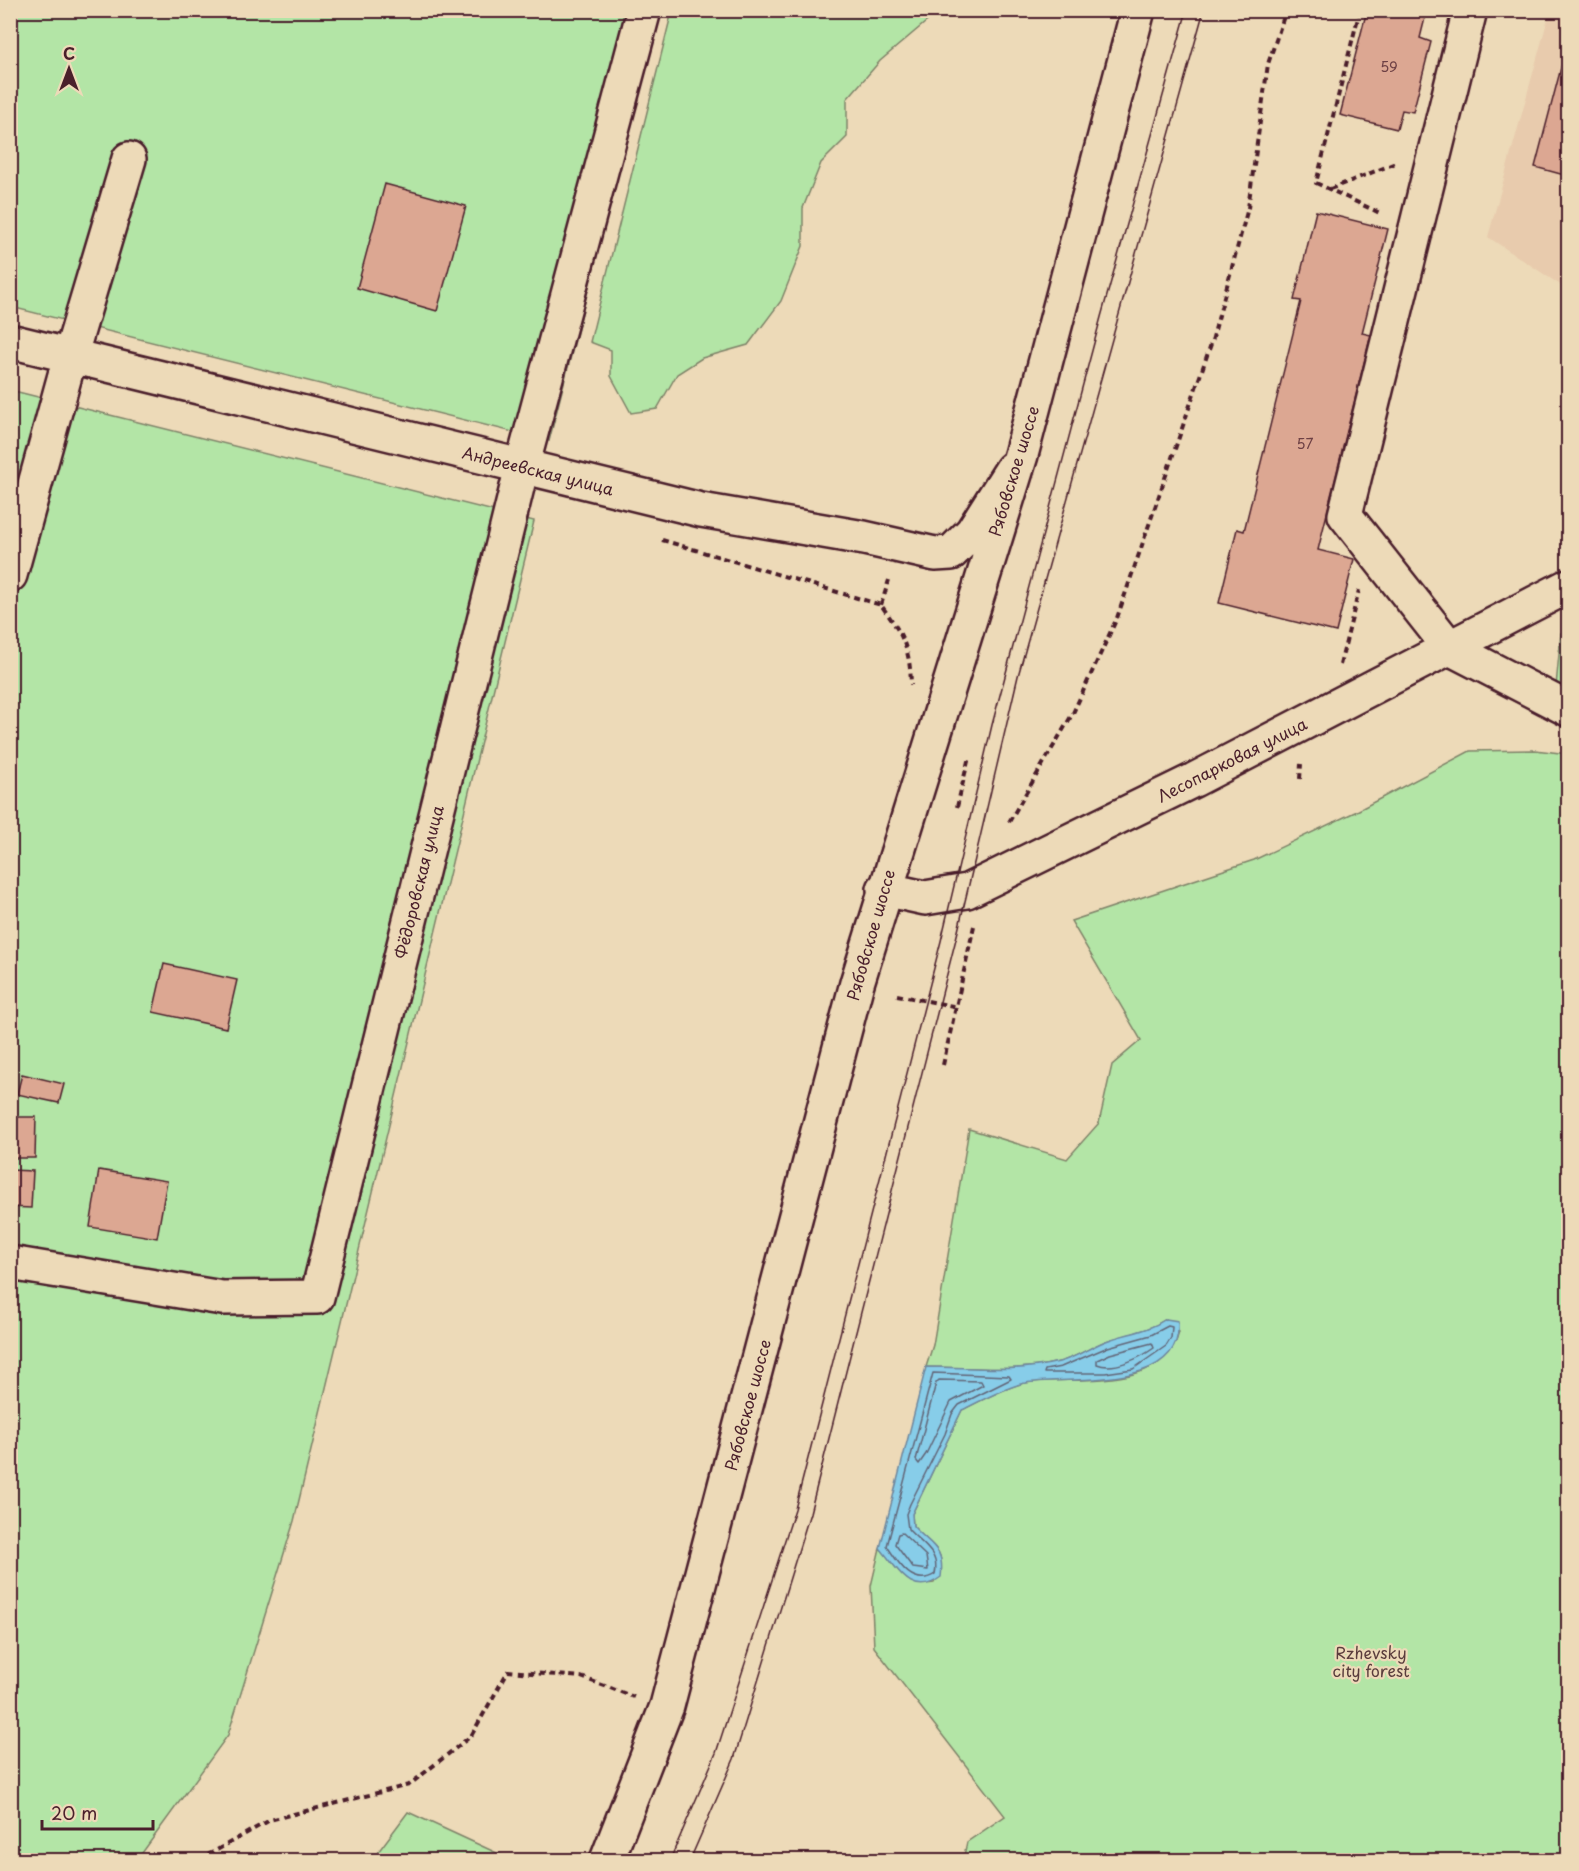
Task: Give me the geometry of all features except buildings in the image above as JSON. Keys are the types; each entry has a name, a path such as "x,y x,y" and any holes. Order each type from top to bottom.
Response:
{"street":[{"name":"Фёдоровская улица","path":"10,1263 222,1298 317,1297 522,467 644,10"},
{"name":"Рябовское шоссе","path":"607,1860 667,1706 857,983 884,889 1021,455 1138,10"},
{"path":"1470,10 1345,515 1450,648 1569,709"},
{"path":"10,575 70,357 129,159"},
{"name":"Андреевская улица","path":"10,341 701,510 864,538 935,554 951,553 972,532 1021,455"},
{"name":"Лесопарковая улица","path":"884,889 925,898 967,891 1183,785 1569,586"}],"path":[{"path":"1009,822 1073,713 1117,618 1212,340 1248,208 1268,64 1286,10"},
{"path":"1360,10 1316,183 1416,230"},
{"path":"1330,189 1436,147"},
{"path":"1337,674 1370,545"},
{"path":"957,807 969,757"},
{"path":"943,1065 958,1008 975,922"},
{"path":"897,994 958,1008"},
{"path":"199,1860 270,1820 410,1785 471,1736 508,1671 581,1677 636,1698 667,1706"}],"shaded area":[{"path":"1550,11 1568,11 1568,290 1488,237"}],"green space":[{"path":"11,11 660,11 549,441 11,307"},
{"path":"672,11 939,11 880,61 847,99 847,137 821,163 803,208 803,246 781,301 748,345 702,358 677,374 657,409 631,413 611,376 611,350 590,342"},
{"path":"10,390 534,521 294,1521 228,1735 137,1860 11,1860"},
{"path":"1568,629 1568,692 1556,686 1561,633"},
{"name":"Rzhevsky city forest","path":"1535,750 1568,754 1568,1860 963,1860 967,1842 1005,1816 874,1647 871,1586 880,1548 907,1579 914,1582 934,1583 939,1572 940,1557 933,1545 913,1526 912,1514 962,1410 1025,1383 1114,1378 1136,1373 1155,1365 1170,1352 1179,1332 1166,1319 1144,1330 1106,1341 1065,1360 1043,1365 993,1369 926,1367 933,1345 969,1129 1067,1159 1099,1123 1112,1065 1141,1040 1071,921 1254,860 1355,812 1470,751"},
{"path":"408,1812 512,1860 372,1860"}],"water":[{"path":"1166,1319 1178,1321 1175,1344 1163,1360 1144,1370 1094,1379 1019,1384 962,1410 912,1514 913,1526 939,1553 942,1567 941,1577 921,1585 913,1583 899,1572 880,1548 926,1367 993,1369 1043,1365 1065,1360 1106,1341 1144,1330"}],"tram line":[{"path":"670,1860 716,1753 795,1509 941,941 992,725 1101,317 1187,10"},
{"path":"690,1860 734,1759 810,1513 958,931 1018,676 1204,10"}]}
